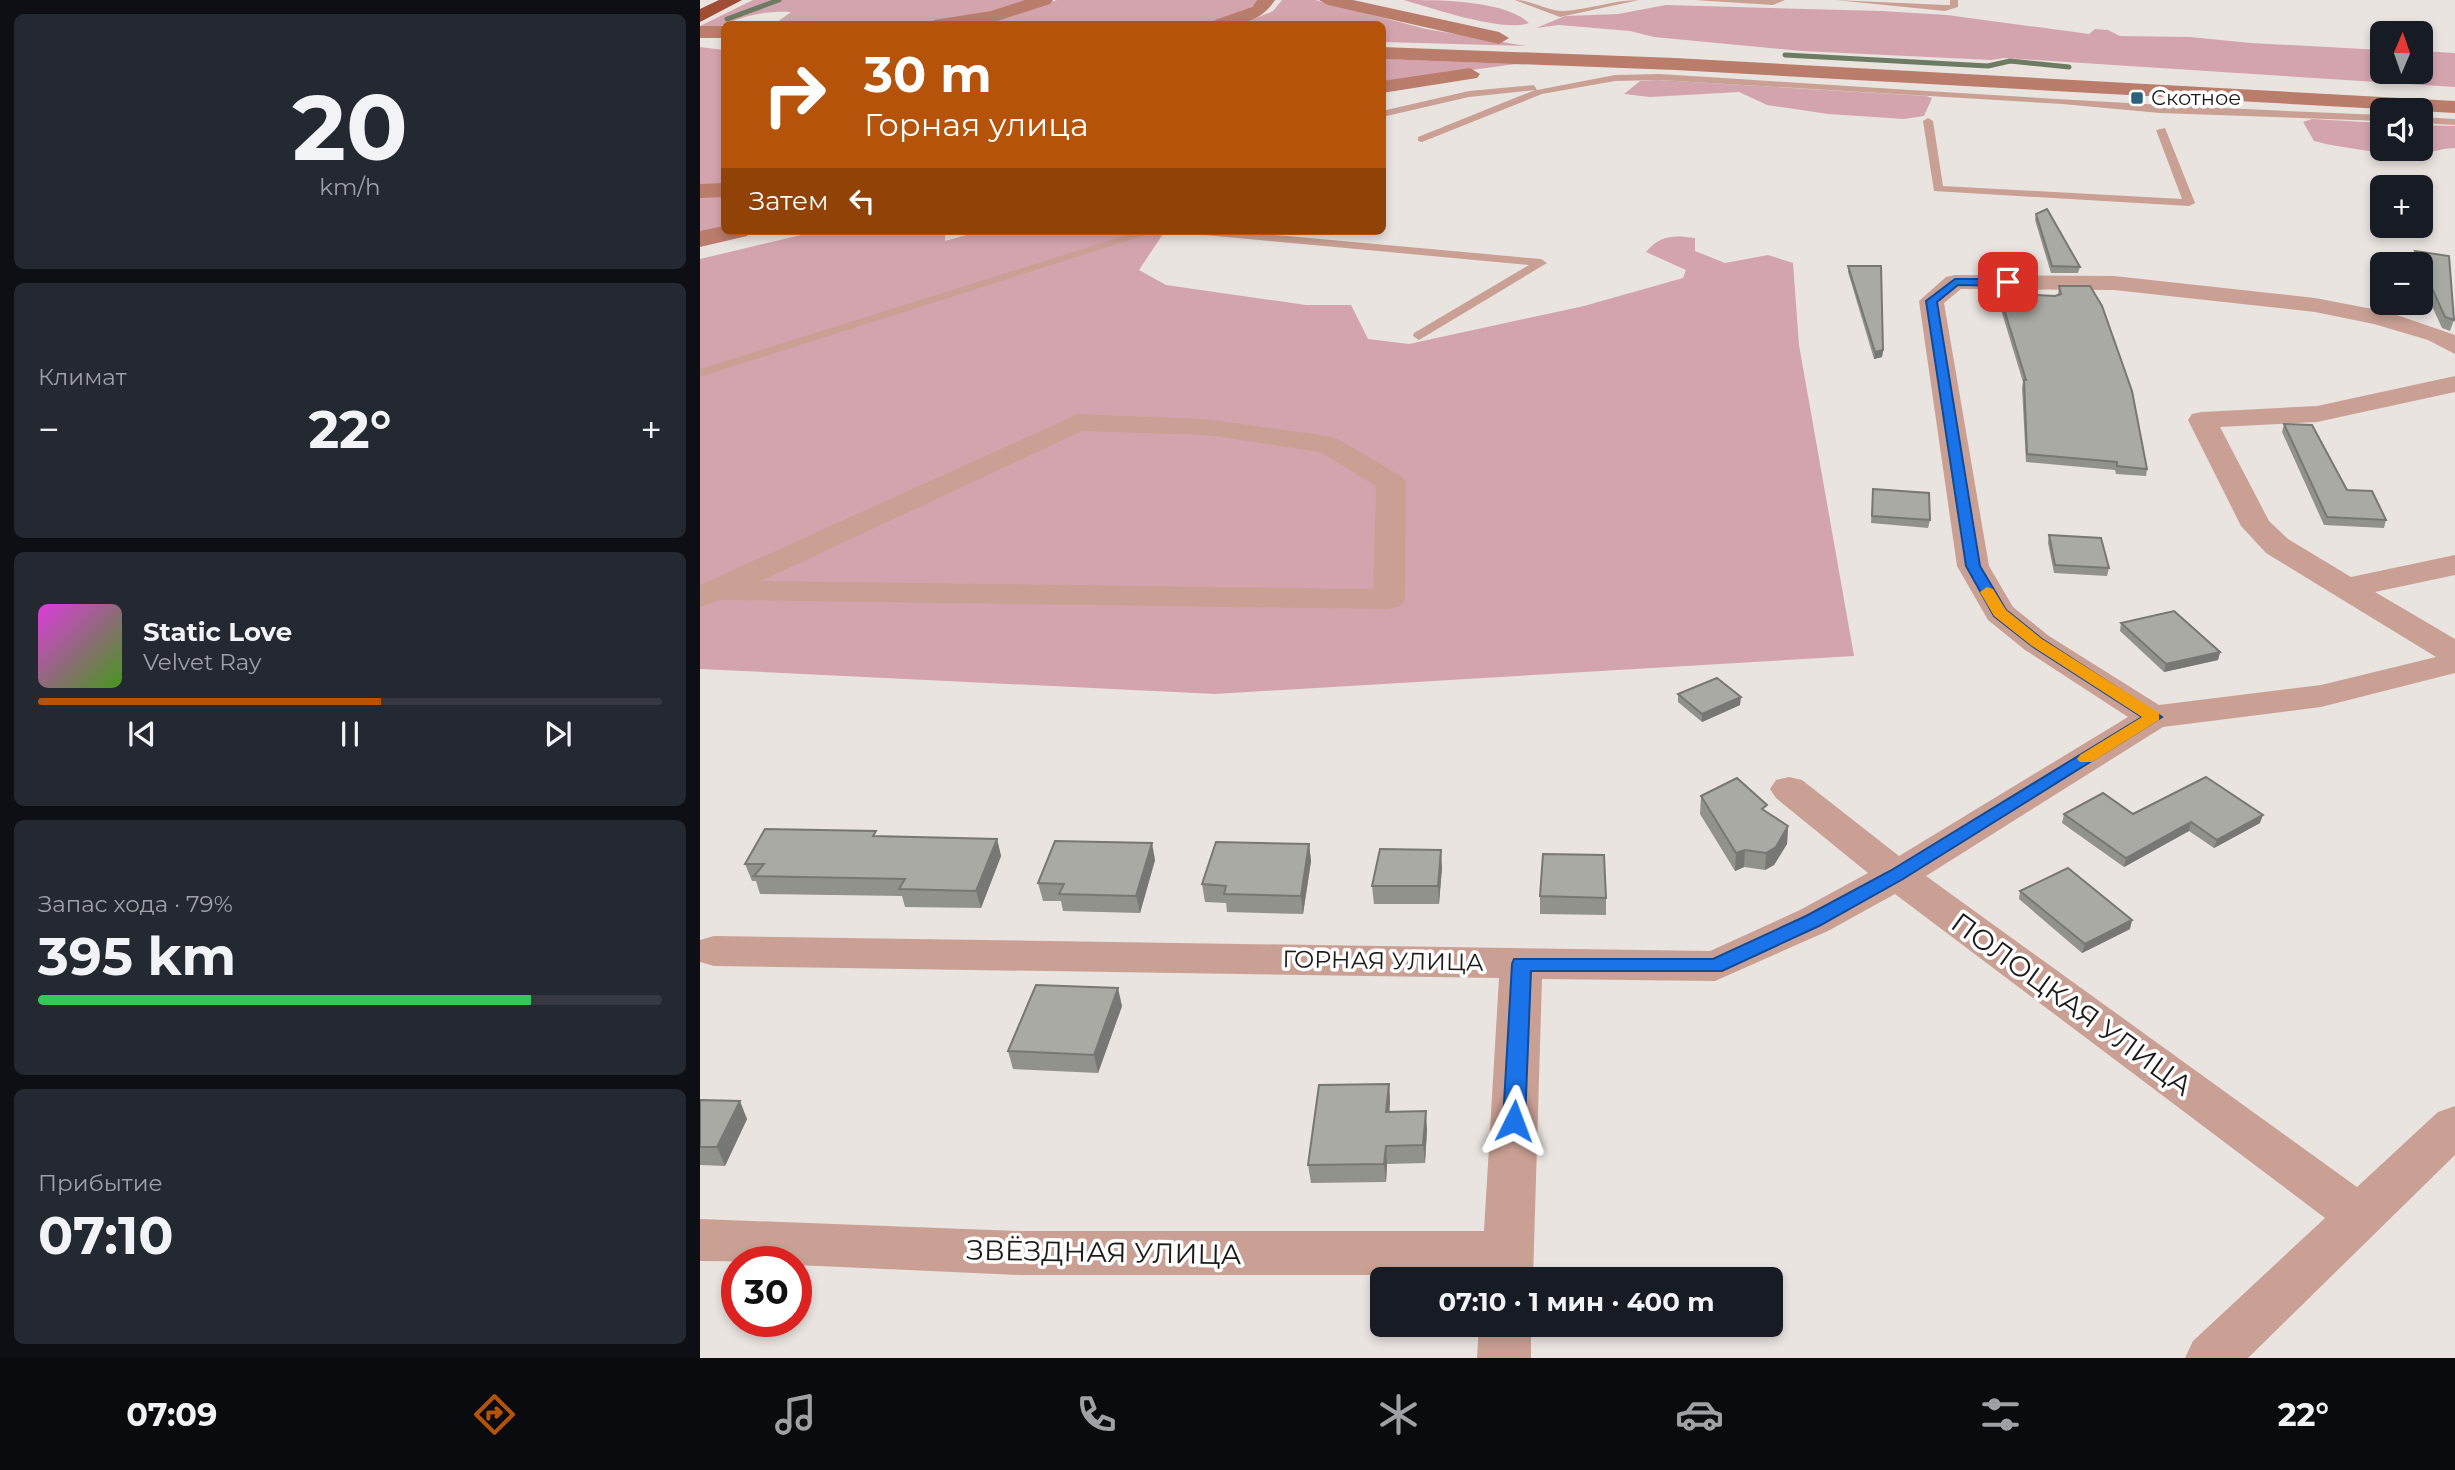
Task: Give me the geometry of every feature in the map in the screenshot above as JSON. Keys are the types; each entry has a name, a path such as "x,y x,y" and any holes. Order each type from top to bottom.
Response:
{"highway":[{"path":"700,16 733,0"}],"main road":[{"path":"960,21 993,16 1044,0"},
{"path":"1231,21 1259,11 1266,0"},
{"path":"1328,0 1484,35 1673,61"},
{"path":"700,26 721,27"},
{"path":"700,32 721,33"},
{"path":"1386,47 2455,100"},
{"path":"1386,53 1673,61 2455,107"},
{"path":"1386,87 1518,69 1673,61"},
{"path":"700,191 721,190"},
{"path":"700,240 721,235"}],"street":[{"path":"2455,346 2437,335 2379,317 2315,305 2114,283 1955,282 1931,301 1973,566 2000,613 2037,643 2153,717 2321,696 2455,663"},
{"path":"2455,384 2317,414 2202,421 2256,526 2277,546 2455,654"},
{"path":"1078,422 1206,427 1328,446 1391,482 1389,599 708,594 1078,422"},
{"path":"2346,588 2455,565"},
{"name":"ГОРНАЯ УЛИЦА","path":"714,950 1715,966 1813,921 1897,875 2153,717"},
{"name":"ПОЛОЦКАЯ УЛИЦА","path":"1789,789 1897,875 2359,1216"},
{"path":"1508,1266 1521,964"},
{"path":"2212,1358 2455,1125"},
{"name":"ЗВЁЗДНАЯ УЛИЦА","path":"700,1240 1020,1253 1508,1266"},
{"path":"1504,1358 1505,1337"}],"lane":[{"path":"1519,0 1560,14 1635,0"},
{"path":"1698,0 1773,3 1782,0"},
{"path":"1839,0 1945,8 1954,7 1954,0"},
{"path":"1386,113 1469,94 1615,78 1699,78 2160,110 2370,118"},
{"path":"1422,139 1540,92 1574,84"},
{"path":"1928,121 1938,189 2189,203 2161,130"},
{"path":"2433,121 2455,122"},
{"path":"700,373 1139,235"},
{"path":"1238,235 1541,263 1419,335"}],"shaded area":[{"path":"753,0 1030,0 936,21 779,21 791,12 779,12 721,21 721,26 700,37 700,26"},
{"path":"1057,0 1257,0 1247,11 1219,21 986,21 1011,16"},
{"path":"1282,0 1315,0 1426,29 1526,46 1386,42 1386,21 1248,21 1273,11"},
{"path":"1404,0 1452,1 1488,6 1518,15 1529,23 1503,25 1486,22"},
{"path":"1666,5 1881,11 1947,15 2089,34 2095,29 2108,30 2120,36 2190,37 2370,49 2370,82 2004,58 1991,60 1802,51 1654,37 1630,31 1559,25 1536,28 1565,16 1618,14"},
{"path":"700,47 721,50 721,185 700,186"},
{"path":"2433,52 2455,53 2455,87 2408,84 2433,84"},
{"path":"1386,59 1516,64 1386,82"},
{"path":"1640,81 1932,98 1924,116 1904,119 1828,114 1767,105 1739,92 1650,97 1624,94"},
{"path":"2312,119 2370,122 2370,151 2314,141 2303,122"},
{"path":"2433,125 2455,126 2455,148 2433,151"},
{"path":"721,195 721,227 700,232 700,197"},
{"path":"801,235 945,235 945,241 966,235 1162,235 1139,270 1166,285 1306,305 1351,305 1368,339 1409,344 1584,306 1683,278 1686,270 1646,252 1662,239 1695,238 1695,251 1725,263 1768,255 1793,263 1799,345 1854,656 1215,694 700,669 700,259"}],"building":[{"path":"2047,209 2080,267 2052,266 2036,214"},
{"path":"2433,254 2449,256 2454,320 2445,317 2433,291"},
{"path":"1848,266 1881,266 1883,350 1875,352"},
{"path":"2059,286 2090,286 2102,306 2132,391 2147,469 2117,466 2117,462 2027,454 2026,380 1999,293 2055,296 2061,294"},
{"path":"2284,424 2312,425 2347,490 2372,491 2386,520 2327,517"},
{"path":"1873,489 1929,493 1930,520 1872,516"},
{"path":"2049,535 2101,538 2109,568 2055,565"},
{"path":"2174,611 2220,652 2166,664 2121,623"},
{"path":"1717,678 1741,697 1702,714 1678,694"},
{"path":"2206,777 2263,815 2217,840 2191,822 2126,858 2064,814 2103,793 2133,814"},
{"path":"1737,778 1767,805 1762,809 1788,826 1776,847 1766,853 1745,850 1736,853 1701,796"},
{"path":"765,829 876,831 873,836 997,839 976,891 899,889 905,879 754,876 764,864 745,864"},
{"path":"1055,841 1152,843 1136,896 1059,894 1064,884 1038,883"},
{"path":"1216,842 1309,844 1301,896 1224,894 1226,886 1202,884"},
{"path":"1380,849 1441,850 1438,886 1372,886"},
{"path":"1543,854 1604,855 1606,898 1540,896"},
{"path":"2068,868 2132,920 2085,944 2020,891"},
{"path":"1036,985 1118,988 1094,1055 1008,1051"},
{"path":"1389,1084 1386,1112 1426,1111 1423,1145 1386,1146 1384,1164 1308,1165 1319,1085"},
{"path":"700,1100 740,1101 717,1147 700,1147"}],"waterway":[{"path":"727,19 779,0"},
{"path":"1785,55 1988,66 2010,61 2069,67"}],"slow traffic":[{"path":"1987,592 2000,613 2037,643 2153,717 2086,759"}],"place":[{"name":"Скотное","path":"2137,98"}],"route":[{"path":"1514,1121 1521,964 1715,966 1813,921 1897,875 2153,717 2037,643 2000,613 1973,566 1931,301 1955,282 2008,282"}]}
